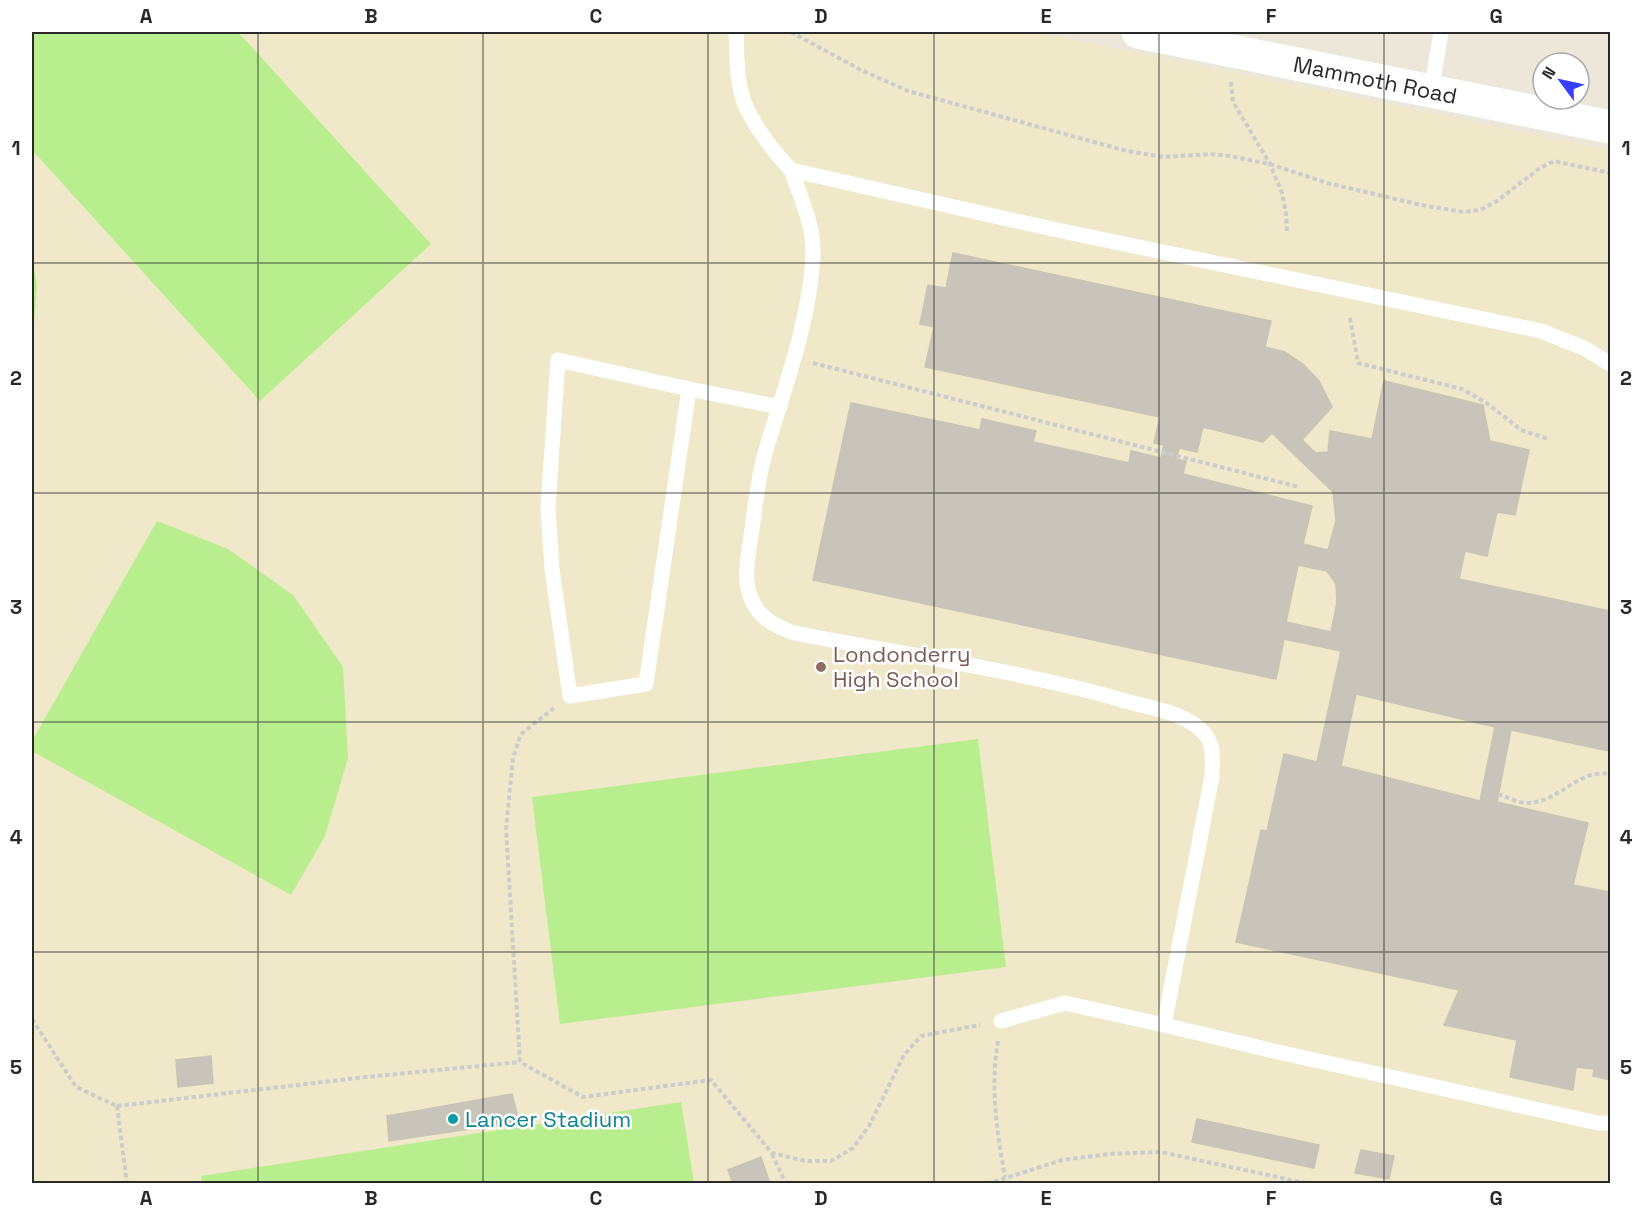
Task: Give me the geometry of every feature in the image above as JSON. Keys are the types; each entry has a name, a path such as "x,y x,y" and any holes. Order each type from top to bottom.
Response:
{"main road":[{"name":"Mammoth Road","path":"1138,32 1611,127"}],"lane":[{"path":"736,32 741,93 754,121 774,153 791,170 808,219 813,251 808,297 795,358 764,458 757,492 747,567 748,588 756,606 773,625 794,633 1081,688 1181,718 1191,722 1205,734 1212,748 1212,776 1164,1025"},
{"path":"1431,92 1441,32"},
{"path":"791,170 1043,227 1541,331 1584,348 1611,364"},
{"path":"688,389 646,684 570,696 552,569 548,507 558,360 780,407"},
{"path":"1001,1021 1065,1003 1301,1058 1598,1123 1611,1123"}],"path":[{"path":"791,32 861,70 908,90 1127,151 1163,157 1211,154 1270,164 1327,183 1421,206 1464,212 1480,210 1497,201 1540,168 1554,161 1611,172"},
{"path":"1231,82 1233,102 1270,164 1282,193 1287,233"},
{"path":"1350,318 1358,363 1462,389 1482,400 1521,430 1548,440"},
{"path":"795,358 1299,487"},
{"path":"520,1062 506,829 513,758 521,734 570,696"},
{"path":"1498,794 1528,803 1556,795 1572,782 1599,772 1611,774"},
{"path":"32,1019 76,1087 117,1106 366,1077 520,1062 583,1097 711,1080 772,1153 786,1184"},
{"path":"772,1153 805,1161 831,1161 853,1148 869,1126 904,1055 921,1036 1001,1021 993,1083 996,1125 1005,1177"},
{"path":"117,1106 127,1184"},
{"path":"987,1184 1062,1160 1109,1154 1161,1152 1310,1184"}],"shaded area":[{"name":"Londonderry High School","path":"32,32 1037,32 1610,150 1610,1183 32,1183"}],"green space":[{"path":"37,32 238,32 431,244 260,401 32,150 32,36"},
{"path":"32,260 37,284 32,348"},
{"path":"157,521 228,549 293,595 343,667 348,758 325,836 291,895 32,751 32,741"},
{"path":"978,739 1006,967 560,1024 532,797"},
{"path":"681,1102 694,1183 202,1183 201,1176"}],"building":[{"path":"953,253 1271,321 1265,347 1285,352 1304,365 1319,381 1332,407 1302,440 1316,453 1328,452 1330,431 1372,439 1384,381 1483,405 1490,441 1529,450 1515,515 1497,512 1487,556 1465,551 1459,579 1610,611 1609,751 1511,730 1497,802 1588,823 1573,885 1610,892 1610,1080 1593,1076 1594,1069 1576,1067 1573,1090 1510,1077 1517,1040 1444,1025 1459,990 1236,942 1261,830 1267,831 1284,754 1317,762 1341,651 1284,639 1276,679 813,580 851,403 980,430 982,419 1036,431 1033,442 1129,463 1131,451 1161,458 1164,445 1154,443 1160,417 925,367 934,327 920,324 928,285 946,288","holes":["1203,427 1263,442 1272,433 1333,492 1336,521 1328,550 1303,544 1312,506 1183,474 1186,461 1176,459 1179,448 1197,452","1298,565 1327,571 1336,584 1337,602 1331,632 1286,622","1356,694 1495,727 1480,801 1341,766"]},
{"path":"211,1056 213,1083 178,1087 176,1060"},
{"name":"Lancer Stadium","path":"512,1094 519,1122 389,1141 387,1116"},
{"path":"1197,1119 1319,1145 1314,1168 1192,1142"},
{"path":"1361,1150 1394,1156 1389,1179 1355,1173"},
{"path":"761,1157 770,1184 733,1184 728,1170"}],"place":[{"name":"Londonderry High School","path":"821,667"},
{"name":"Lancer Stadium","path":"453,1119"}]}
